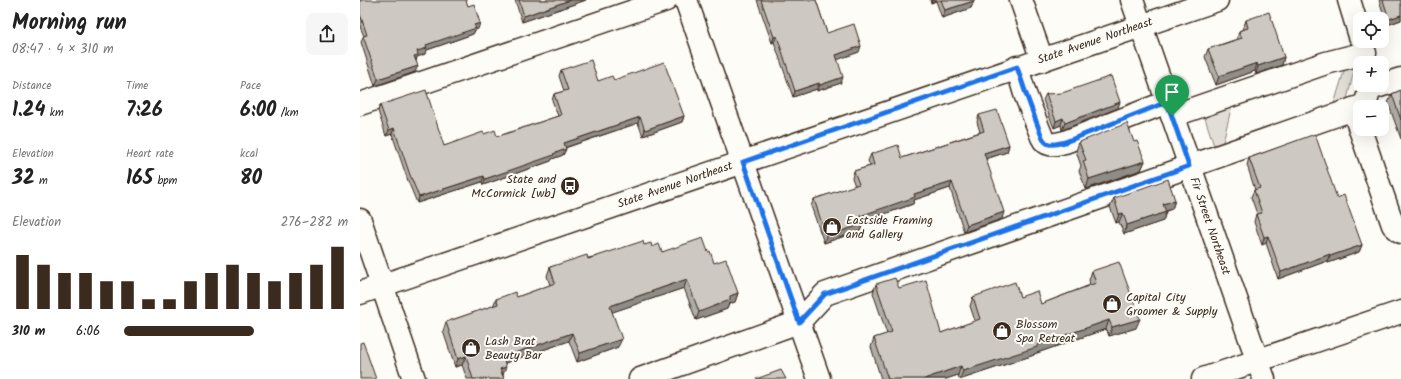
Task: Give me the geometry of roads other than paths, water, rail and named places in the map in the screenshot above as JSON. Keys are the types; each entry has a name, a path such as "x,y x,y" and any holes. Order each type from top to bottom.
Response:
{"main road":[{"path":"360,104 666,0"},
{"path":"686,0 819,379"},
{"path":"1021,0 1042,60"},
{"name":"Fir Street Northeast","path":"1132,0 1261,370"},
{"name":"State Avenue Northeast","path":"360,293 1017,67 1042,60 1217,0"},
{"path":"1349,0 1353,13"},
{"path":"1017,67 1042,137 1044,141 1052,145 1169,109 1326,64 1364,48"},
{"path":"1389,81 1401,78"},
{"path":"640,379 799,322 825,294 1353,109"},
{"path":"1362,136 1393,225 1401,232"},
{"path":"360,220 414,379"},
{"path":"1203,379 1261,370 1401,312"}],"place":[{"name":"State and McCormick [wb]","path":"570,186"},
{"name":"Eastside Framing and Gallery","path":"832,227"},
{"name":"Capital City Groomer & Supply","path":"1112,304"},
{"name":"Blossom Spa Retreat","path":"1002,331"},
{"name":"Lash Brat Beauty Bar","path":"471,348"}]}
